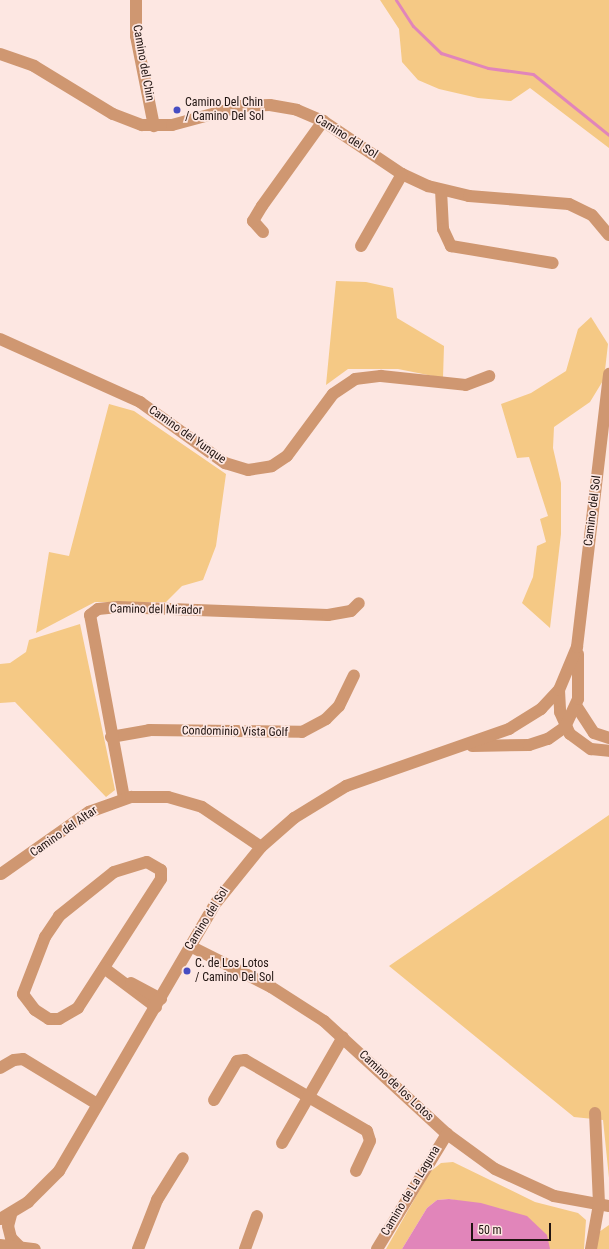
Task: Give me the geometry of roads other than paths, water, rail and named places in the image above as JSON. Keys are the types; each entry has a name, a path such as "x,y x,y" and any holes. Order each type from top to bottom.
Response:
{"street":[{"name":"Camino del Chin","path":"136,0 136,36 154,126"},
{"name":"Camino del Sol","path":"0,54 34,66 113,114 154,126 255,105 290,109 323,121 402,174 441,190 469,196 569,204 592,215 609,235"},
{"path":"263,232 253,221 262,206 323,121"},
{"path":"361,246 402,174"},
{"path":"441,190 443,229 451,246 553,263"},
{"name":"Camino del Yunque","path":"0,339 140,402 225,463 248,470 272,466 287,456 333,394 355,379 381,376 466,385 489,376"},
{"name":"Camino del Sol","path":"464,746 529,746 548,739 564,727 577,707 577,647 609,374"},
{"name":"Camino del Mirador","path":"124,798 89,623 90,615 98,609 118,607 328,615 343,614 359,603"},
{"name":"Camino del Sol","path":"5,1217 39,1193 59,1171 96,1104 228,885 261,847 300,814 346,786 389,768 464,746 531,718 559,690 577,647"},
{"name":"Condominio Vista Golf","path":"111,737 149,730 302,732 326,719 339,706 354,675"},
{"path":"559,690 564,727 583,745 609,751"},
{"path":"577,707 594,733 609,738"},
{"name":"Camino del Altar","path":"0,876 80,817 124,798 154,796 192,803 218,815 261,847"},
{"path":"154,863 161,870 161,879 104,968 69,1016 49,1019 26,1003 23,994 29,977 45,937 59,916 114,872 154,863"},
{"name":"Camino de los Lotos","path":"190,946 271,987 342,1037 447,1134 478,1158 519,1182 554,1196 604,1205"},
{"path":"104,968 158,1003"},
{"path":"282,1143 342,1037"},
{"path":"214,1100 241,1058 371,1136 356,1171"},
{"path":"0,1068 14,1060 28,1061 96,1104"},
{"path":"591,1249 604,1205 595,1113"},
{"name":"Camino de La Laguna","path":"377,1249 447,1134"},
{"path":"138,1249 157,1200 183,1158"},
{"path":"245,1249 257,1216"},
{"path":"5,1217 12,1238 20,1247"},
{"path":"0,1245 35,1249"}],"waterway":[{"path":"396,0 413,26 441,53 488,68 533,74 609,135"}],"place":[{"name":"Camino Del Chin / Camino Del Sol","path":"177,110"},
{"name":"C. de Los Lotos / Camino Del Sol","path":"187,971"}]}
